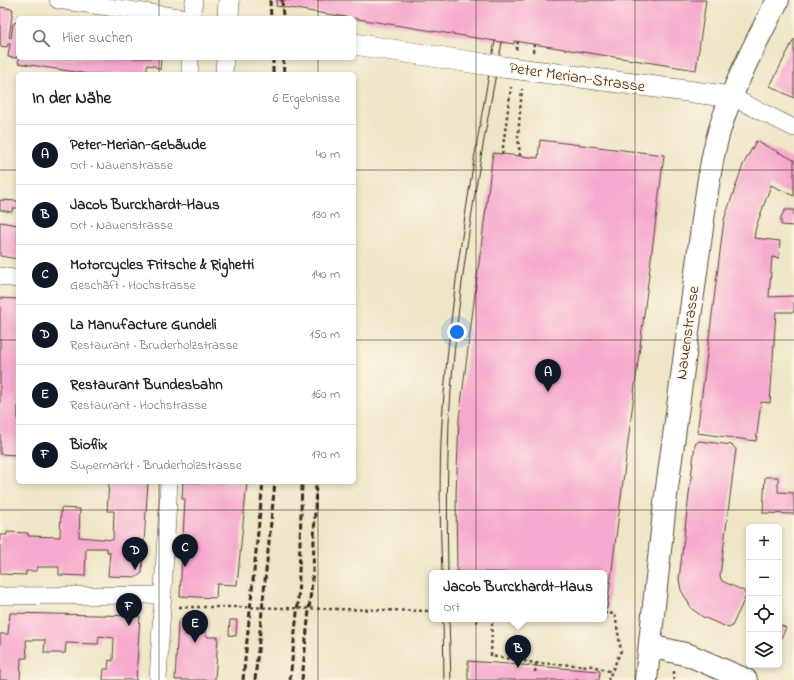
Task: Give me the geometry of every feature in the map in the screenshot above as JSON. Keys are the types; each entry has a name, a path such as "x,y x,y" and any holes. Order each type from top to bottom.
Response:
{"main road":[{"name":"Nauenstrasse","path":"646,680 665,503 705,206 718,135 732,97 749,58 778,0"},
{"path":"650,646 689,655 746,680"}],"street":[{"path":"58,0 172,16"},
{"path":"192,16 194,0"},
{"path":"228,16 229,0"},
{"name":"Peter Merian-Strasse","path":"356,44 513,69 732,97 794,128"},
{"path":"190,60 190,72"},
{"path":"224,72 225,60"},
{"path":"0,276 16,279"},
{"path":"158,680 170,484"},
{"path":"0,596 164,595"}],"path":[{"path":"533,52 534,44"},
{"path":"502,154 513,69"},
{"path":"520,156 518,136 522,88 530,86"},
{"path":"162,619 173,620 173,607 429,611"},
{"path":"607,613 615,614 621,651 608,680"},
{"path":"492,623 491,656 536,663 593,666 612,672"},
{"path":"535,672 536,663"}],"building":[{"path":"277,0 706,0 696,70 514,41 514,44 356,19 356,16 339,16 276,6"},
{"path":"0,7 13,9 9,37 11,38 13,24 16,22 16,58 8,57 10,44 8,44 7,47 0,46"},
{"path":"794,39 794,98 770,86"},
{"path":"19,60 161,60 160,70 154,66 147,65 147,72 75,72 18,63"},
{"path":"540,140 664,155 607,609 607,570 457,570 456,495 459,419 493,153 538,158"},
{"path":"756,141 794,160 794,196 771,185 756,227 754,238 780,241 779,258 772,257 769,297 794,296 794,312 776,312 770,403 761,402 756,441 697,433 724,220 743,165"},
{"path":"0,200 16,201 16,208 13,208 12,212 0,210"},
{"path":"785,210 794,210 794,226 781,225 781,217"},
{"path":"0,222 16,225 16,259 0,256"},
{"path":"0,298 16,299 16,455 0,454"},
{"path":"699,441 732,445 736,449 720,576 722,581 744,591 746,596 732,626 729,628 703,617 692,609 681,590 679,579 695,444"},
{"path":"765,477 778,477 778,492 794,493 794,514 763,513"},
{"path":"109,484 148,484 142,573 137,577 108,576 110,552 107,552 107,548 86,548 85,576 59,575 59,567 37,567 37,571 26,571 26,575 0,574 0,535 7,535 7,532 28,533 28,536 60,537 61,508 80,509 79,537 113,540 114,511 107,511"},
{"path":"183,484 247,484 237,585 217,584 216,598 180,596 185,499 182,499"},
{"path":"10,613 140,616 136,680 103,680 104,669 108,669 109,660 113,661 114,638 99,636 98,644 66,643 65,653 44,653 45,640 26,640 27,658 21,658 20,680 0,680 0,634 8,634"},
{"path":"182,618 206,620 205,633 208,637 218,637 215,680 175,680 178,622"},
{"path":"230,620 237,620 236,636 229,635"},
{"path":"782,626 786,628 782,636"},
{"path":"468,661 600,671 599,680 468,680"}],"tram line":[{"path":"442,570 440,460 450,326 463,231 495,41"},
{"path":"448,570 447,498 452,374 469,231 502,42"},
{"path":"443,622 444,680"},
{"path":"449,622 451,680"}],"railway":[{"path":"270,0 271,16"},
{"path":"282,0 283,16"},
{"path":"273,60 273,72"},
{"path":"283,60 284,72"},
{"path":"243,680 263,484"},
{"path":"255,680 275,484"},
{"path":"290,680 298,603 302,484"},
{"path":"302,680 313,570 316,484"}],"place":[{"name":"Peter-Merian-Gebäude","path":"548,392"},
{"name":"Motorcycles Fritsche & Righetti","path":"185,567"},
{"name":"La Manufacture Gundeli","path":"135,570"},
{"name":"Bioflix","path":"129,626"},
{"name":"Restaurant Bundesbahn","path":"195,643"},
{"name":"Jacob Burckhardt-Haus","path":"518,668"}]}
